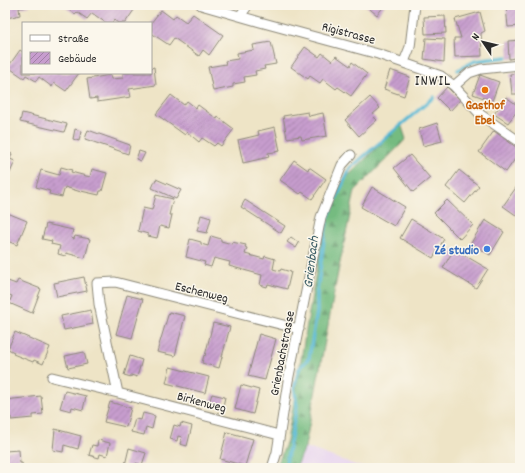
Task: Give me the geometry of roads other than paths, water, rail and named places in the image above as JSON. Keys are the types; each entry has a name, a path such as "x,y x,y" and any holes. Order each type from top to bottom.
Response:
{"street":[{"name":"Rigistrasse","path":"201,5 378,54 436,74 454,86 481,115 520,142"},
{"path":"240,16 248,5"},
{"path":"404,62 410,47 415,5"},
{"path":"454,86 469,73 481,69 520,65"},
{"name":"Grienbachstrasse","path":"272,468 277,452 288,381 321,217 342,165 351,155"},
{"name":"Eschenweg","path":"118,393 99,304 97,283 116,282 299,329"},
{"name":"Birkenweg","path":"52,377 279,435"}],"waterway":[{"name":"Grienbach","path":"458,70 475,61 507,57"},
{"name":"Grienbach","path":"285,468 297,406 294,387 299,369 309,358 317,312 317,291 327,219 350,168 434,97"}],"place":[{"name":"Gasthof Ebel","path":"485,90"},
{"name":"Zé studio","path":"487,249"}],"district":[{"name":"INWIL","path":"433,80"}]}
